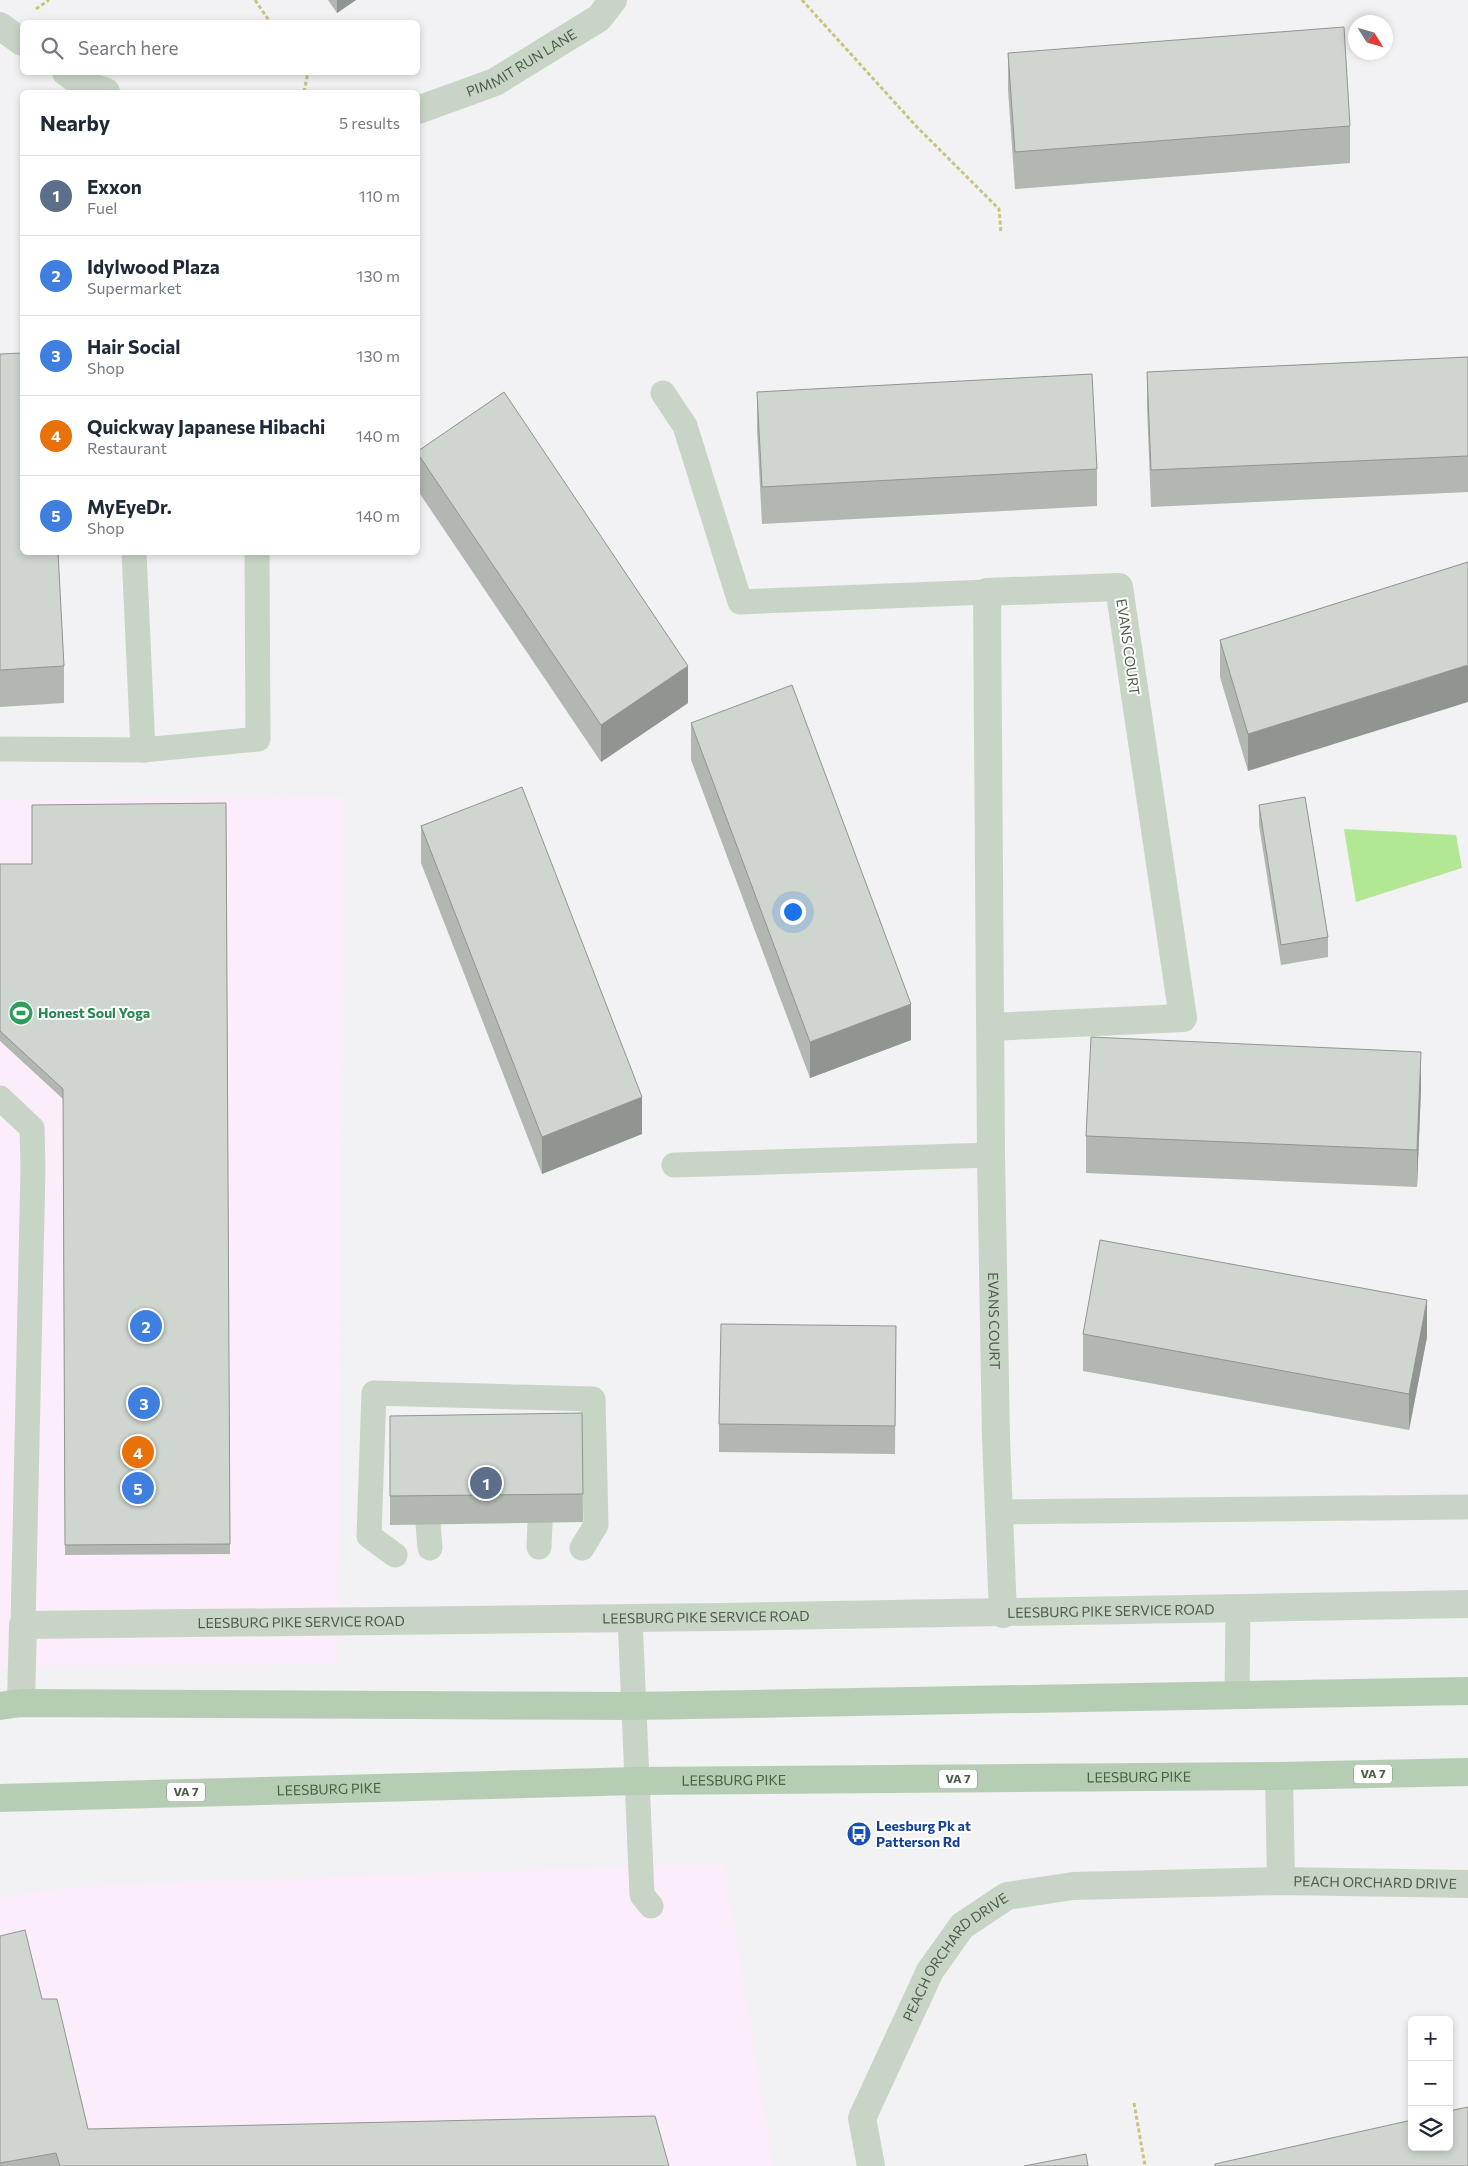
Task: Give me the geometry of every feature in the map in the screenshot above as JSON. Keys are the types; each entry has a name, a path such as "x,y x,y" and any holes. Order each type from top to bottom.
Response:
{"main road":[{"path":"11,1704 634,1706 1468,1691"},
{"name":"LEESBURG PIKE","path":"0,1798 638,1781 1279,1776 1468,1772"}],"street":[{"name":"PIMMIT RUN LANE","path":"420,109 495,82 599,18 613,0"},
{"path":"0,26 20,41"},
{"path":"70,75 80,82 101,90"},
{"name":"EVANS COURT","path":"991,1027 1183,1018 1119,587 988,592 991,1155 996,1438 1003,1614"},
{"name":"LEESBURG PIKE SERVICE ROAD","path":"23,1625 1003,1614 1468,1604"},
{"path":"11,1704 23,1625"},
{"name":"PEACH ORCHARD DRIVE","path":"1279,1776 1281,1881"},
{"name":"PEACH ORCHARD DRIVE","path":"871,2166 862,2118 930,1971 962,1926 1006,1896 1073,1886 1281,1881 1468,1884"}],"lane":[{"path":"663,393 685,426 740,602 988,592"},
{"path":"134,555 143,750"},
{"path":"0,749 143,750 258,740 256,555"},
{"path":"0,1098 32,1128 33,1168 23,1625"},
{"path":"674,1165 991,1155"},
{"path":"395,1555 369,1536 374,1393 428,1405 544,1398 593,1399 596,1525 582,1548"},
{"path":"542,1425 544,1398"},
{"path":"1000,1512 1467,1507"},
{"path":"1237,1695 1238,1609"},
{"path":"630,1618 642,1895 651,1906"}],"path":[{"path":"256,0 269,20"},
{"path":"802,0 916,126 999,208 1001,233"},
{"path":"304,90 307,75"},
{"path":"1134,2103 1145,2166"}],"shaded area":[{"path":"344,797 338,1664 0,1667 0,1041 63,1099 229,1554 32,815 32,874 0,874 0,799"},
{"path":"1344,829 1456,835 1462,868 1356,902"},
{"path":"724,1863 773,2166 0,2166 0,1897 85,1886"}],"building":[{"path":"1344,27 1350,126 1015,152 1008,53"},
{"path":"20,353 20,555 58,555 64,666 0,670 0,354"},
{"path":"1468,357 1468,456 1151,470 1147,372"},
{"path":"1092,374 1097,469 762,487 757,392"},
{"path":"504,392 688,666 601,725 420,457 420,450"},
{"path":"1468,562 1468,665 1248,734 1220,640"},
{"path":"792,685 911,1004 810,1042 691,723"},
{"path":"522,787 642,1097 542,1137 421,826"},
{"path":"1305,797 1328,937 1281,945 1259,805"},
{"path":"226,803 230,1544 65,1545 63,1089 0,1031 0,864 32,864 32,805"},
{"path":"1091,1037 1421,1052 1417,1150 1086,1136"},
{"path":"1100,1240 1427,1300 1409,1394 1083,1334"},
{"path":"721,1324 896,1326 895,1426 719,1424"},
{"path":"582,1413 583,1494 390,1496 390,1416"},
{"path":"25,1930 42,1999 57,1999 88,2129 655,2116 669,2166 60,2166 56,2153 0,2163 0,1936"},
{"path":"1468,2107 1468,2166 1215,2166 1215,2164 1408,2121 1408,2151 1453,2151 1453,2110"},
{"path":"1086,2154 1088,2166 1024,2166"}],"place":[{"name":"Honest Soul Yoga","path":"21,1013"},
{"name":"Idylwood Plaza","path":"146,1326"},
{"name":"Hair Social","path":"144,1403"},
{"name":"Quickway Japanese Hibachi","path":"138,1452"},
{"name":"Exxon","path":"486,1483"},
{"name":"MyEyeDr.","path":"138,1488"},
{"name":"Leesburg Pk at Patterson Rd","path":"859,1834"}]}
